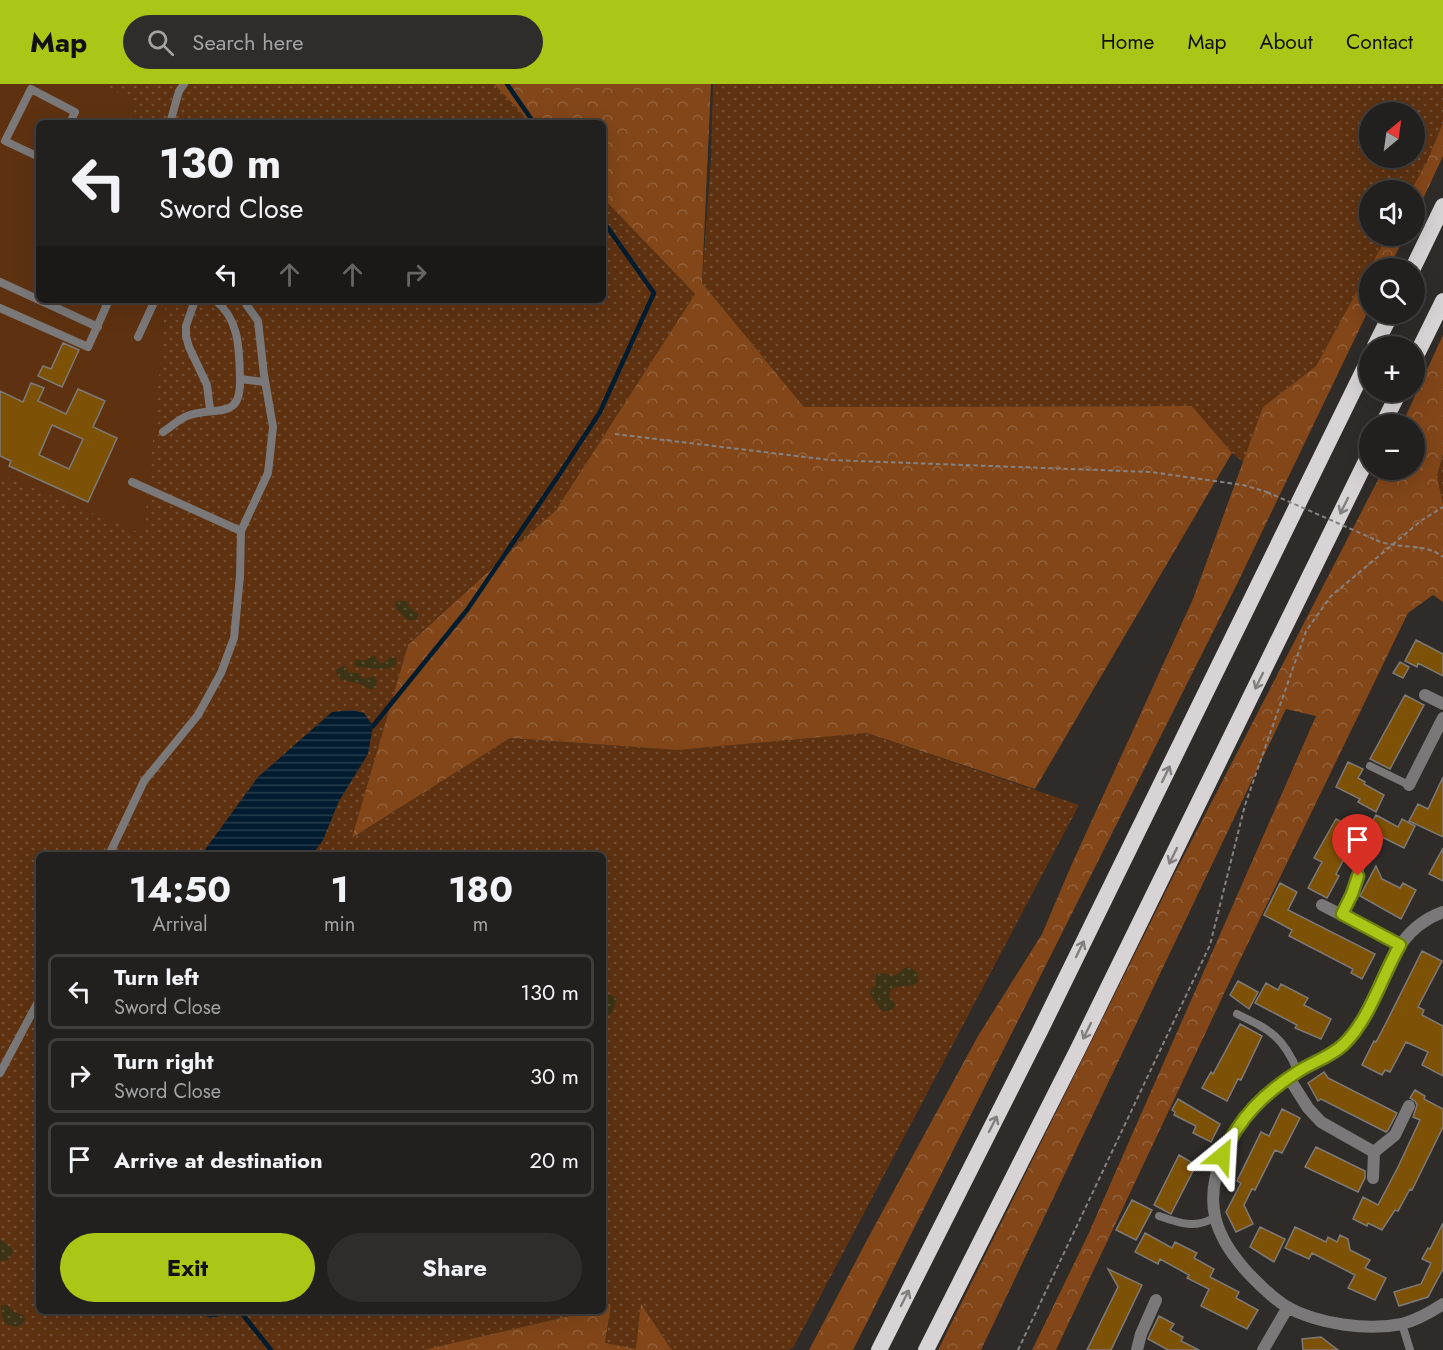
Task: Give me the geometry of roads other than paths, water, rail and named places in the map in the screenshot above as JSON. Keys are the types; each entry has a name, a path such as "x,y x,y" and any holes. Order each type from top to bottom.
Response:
{"highway":[{"path":"1418,258 1443,206"},
{"path":"1425,338 1443,301"},
{"path":"879,1350 1040,1031 1359,379"},
{"path":"926,1350 1084,1038 1359,476"}],"street":[{"path":"1425,695 1443,704"},
{"path":"1409,786 1443,718"},
{"path":"1342,914 1352,894"},
{"path":"1322,904 1400,945"},
{"path":"1443,912 1417,925 1400,945 1362,1019 1342,1046 1294,1075 1254,1105 1228,1142 1214,1185 1214,1218 1224,1242 1237,1261 1268,1293 1288,1307 1320,1320 1365,1326 1402,1324 1443,1304"},
{"path":"1294,1075 1308,1108 1321,1122 1374,1152"},
{"path":"1374,1152 1395,1136 1409,1106"},
{"path":"1373,1178 1374,1152"},
{"path":"1137,1350 1141,1334 1156,1300"},
{"path":"1263,1350 1288,1307"}],"lane":[{"path":"171,120 179,91 184,84"},
{"path":"36,156 3,140 31,89 75,112 71,120"},
{"path":"0,282 36,299"},
{"path":"46,303 98,327"},
{"path":"0,308 88,347 108,303"},
{"path":"138,337 154,303"},
{"path":"194,303 186,326 186,336 207,385 210,410"},
{"path":"163,432 186,416 210,410 225,410 236,404 240,394 239,349 235,326 219,303"},
{"path":"111,852 144,781 198,715 221,673 234,638 240,576 241,531 268,473 273,427 258,321 245,303"},
{"path":"240,379 265,382"},
{"path":"132,482 241,531"},
{"path":"1370,766 1409,786"},
{"path":"1352,894 1364,857"},
{"path":"0,1073 36,1006"},
{"path":"1237,1014 1275,1035 1288,1051 1294,1075"},
{"path":"1159,1216 1186,1225 1205,1223 1214,1218"},
{"path":"1402,1324 1410,1350"}],"water":[{"path":"352,710 364,713 373,726 368,754 339,801 323,840 314,852 203,852 258,777 332,712"},
{"path":"200,1314 228,1314 211,1318"}],"waterway":[{"path":"507,84 532,120"},
{"path":"373,726 467,610 600,412 654,293 606,225"},
{"path":"242,1314 271,1350"}]}
